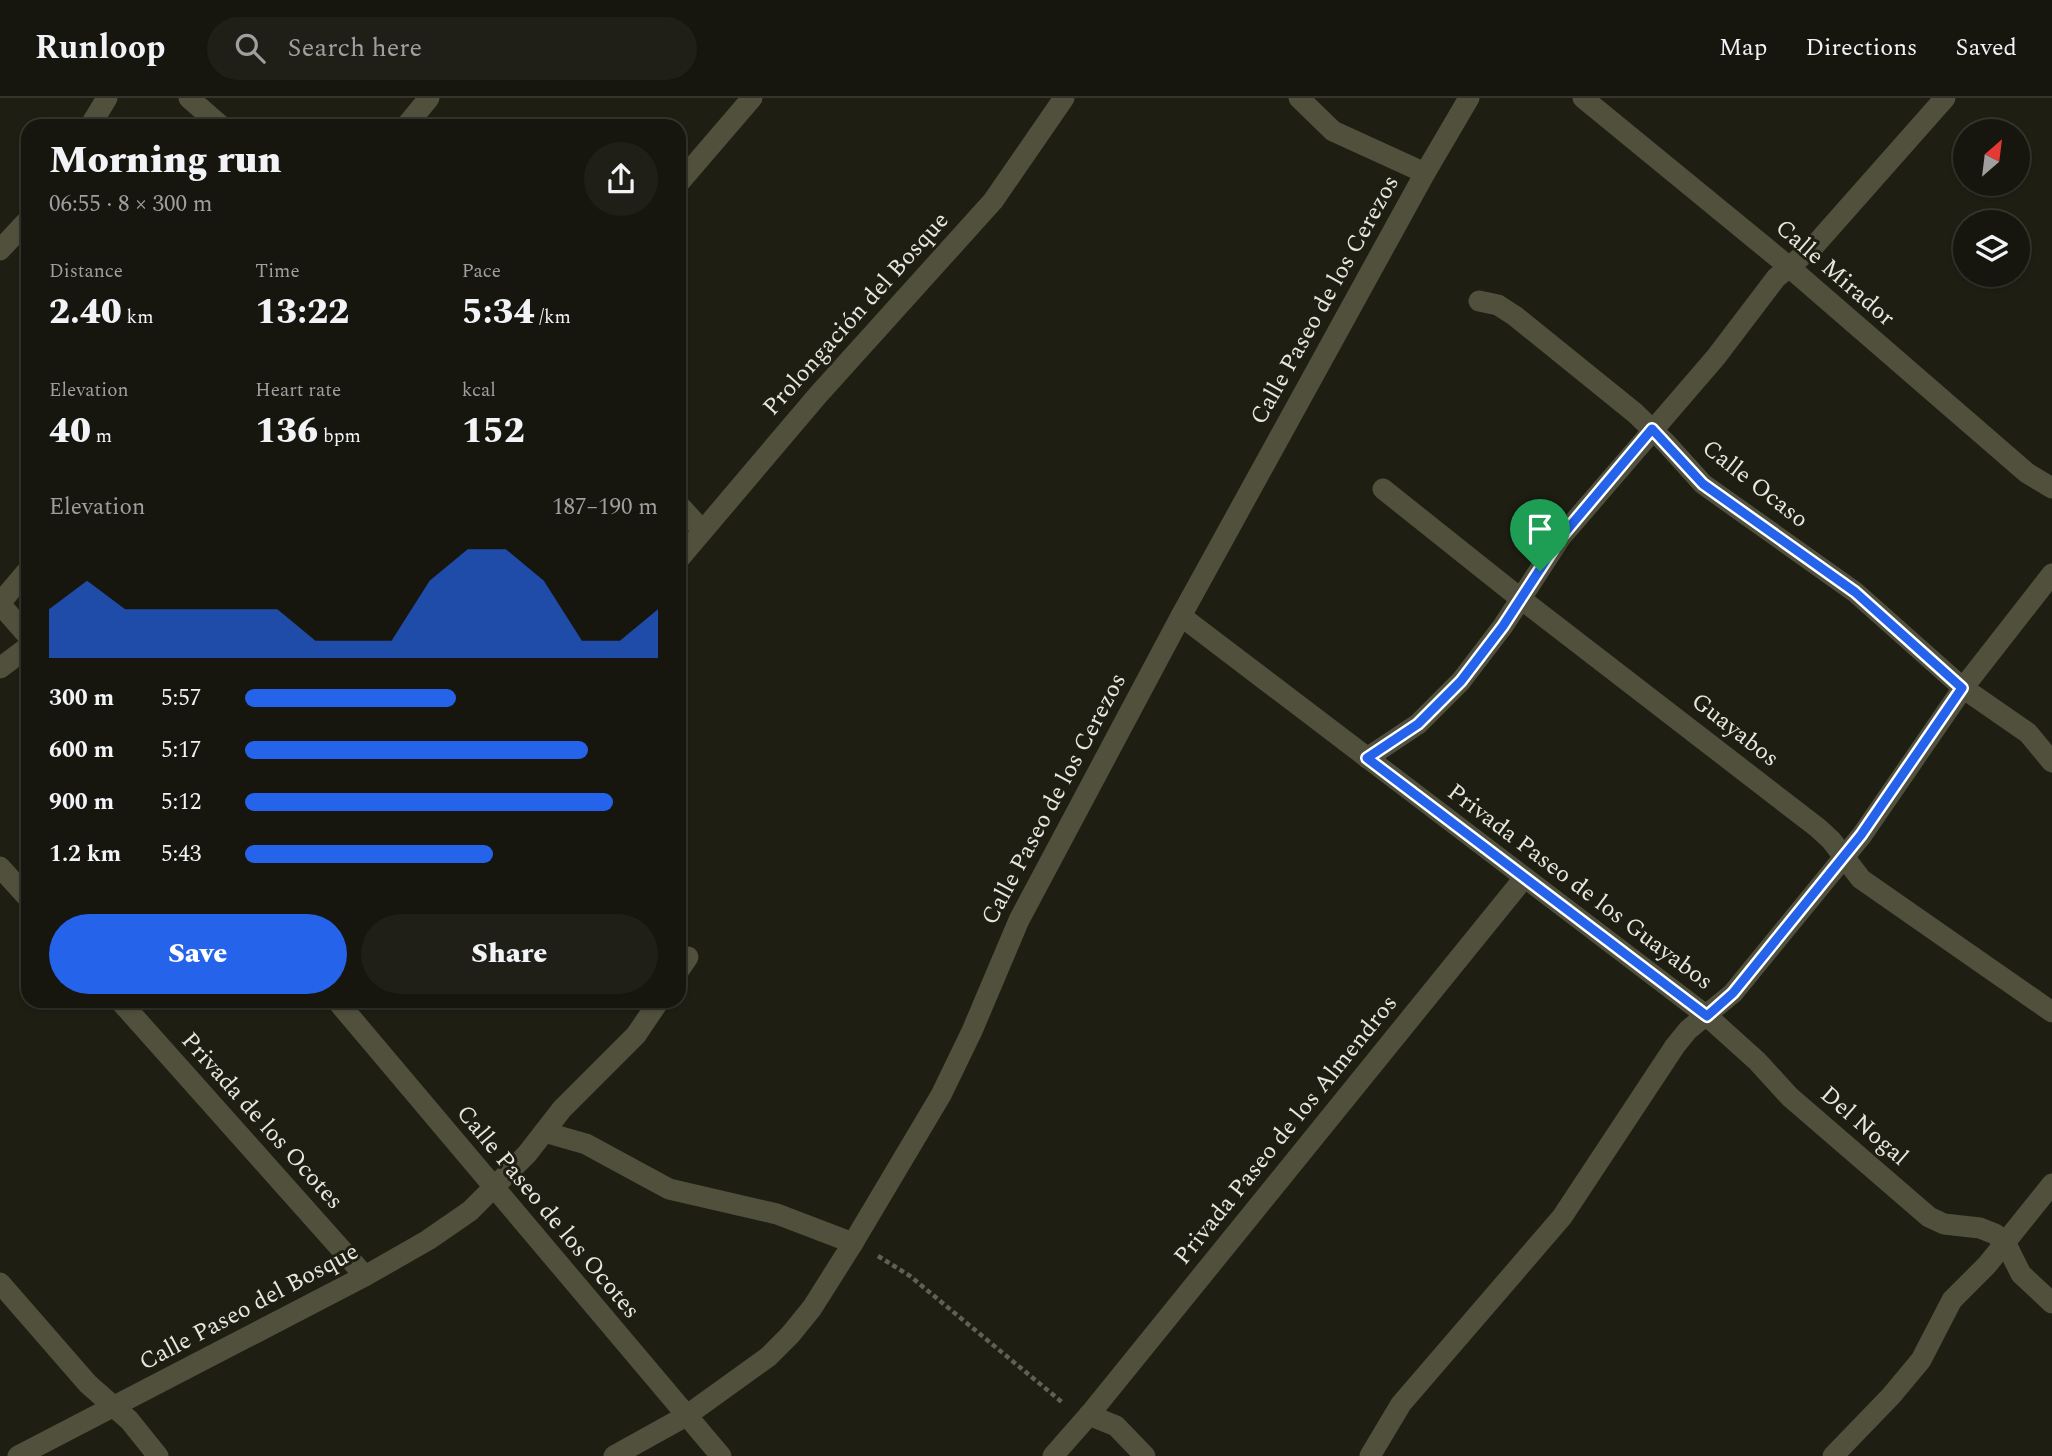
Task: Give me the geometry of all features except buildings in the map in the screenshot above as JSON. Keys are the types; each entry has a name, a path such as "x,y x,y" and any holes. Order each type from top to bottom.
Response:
{"street":[{"path":"94,119 107,98"},
{"path":"189,98 213,119"},
{"path":"412,119 429,98"},
{"path":"686,175 752,98"},
{"name":"Prolongación del Bosque","path":"686,550 818,395 993,201 1064,98"},
{"path":"1299,98 1333,131 1424,173"},
{"name":"Calle Paseo de los Cerezos","path":"614,1456 685,1416 768,1357 812,1308 853,1243 941,1095 972,1031 1019,920 1181,616 1424,173 1469,98"},
{"name":"Calle Mirador","path":"1583,98 1788,266 2027,473 2052,488"},
{"path":"1367,758 1418,724 1461,681 1521,599 1561,537 1716,357 1763,294 1788,266 1815,245 1945,98"},
{"path":"0,250 21,228"},
{"name":"Calle Ocaso","path":"1479,301 1498,305 1515,316 1652,429 1703,484 1855,592 1962,688 2022,728 2052,762"},
{"name":"Guayabos","path":"1383,489 1818,828 1861,879 2052,1012"},
{"path":"686,513 702,530"},
{"path":"1707,1016 1733,993 1844,857 1962,688 2052,574"},
{"path":"21,578 0,604 21,628"},
{"name":"Privada Paseo de los Guayabos","path":"1181,616 1707,1016 1688,1030 1675,1046 1562,1217 1401,1404 1370,1456"},
{"path":"0,668 21,652"},
{"path":"0,867 21,890"},
{"name":"Privada Paseo de los Almendros","path":"1053,1456 1524,878"},
{"name":"Privada de los Ocotes","path":"126,1008 365,1276"},
{"name":"Calle Paseo de los Ocotes","path":"343,1008 721,1456"},
{"name":"Calle Paseo del Bosque","path":"19,1456 365,1276 470,1212 527,1154 562,1108 636,1035 654,1008"},
{"name":"Del Nogal","path":"1707,1016 1757,1061 1790,1097 1929,1217 1944,1224 1980,1228 2005,1242"},
{"path":"544,1132 586,1144 669,1188 777,1214 853,1243"},
{"path":"1833,1456 1891,1396 1921,1360 1952,1300 2005,1242 2052,1184"},
{"path":"2005,1242 2021,1274 2052,1303"},
{"path":"0,1283 88,1384 129,1420 158,1456"},
{"path":"1089,1415 1116,1426 1145,1456"}],"path":[{"path":"853,1243 909,1276 1062,1402 1089,1415"}],"route":[{"path":"1652,429 1703,484 1878,610 1962,688 1861,835 1733,993 1707,1016 1367,758 1418,724 1438,706 1503,626 1540,571 1561,537 1652,429"}]}
